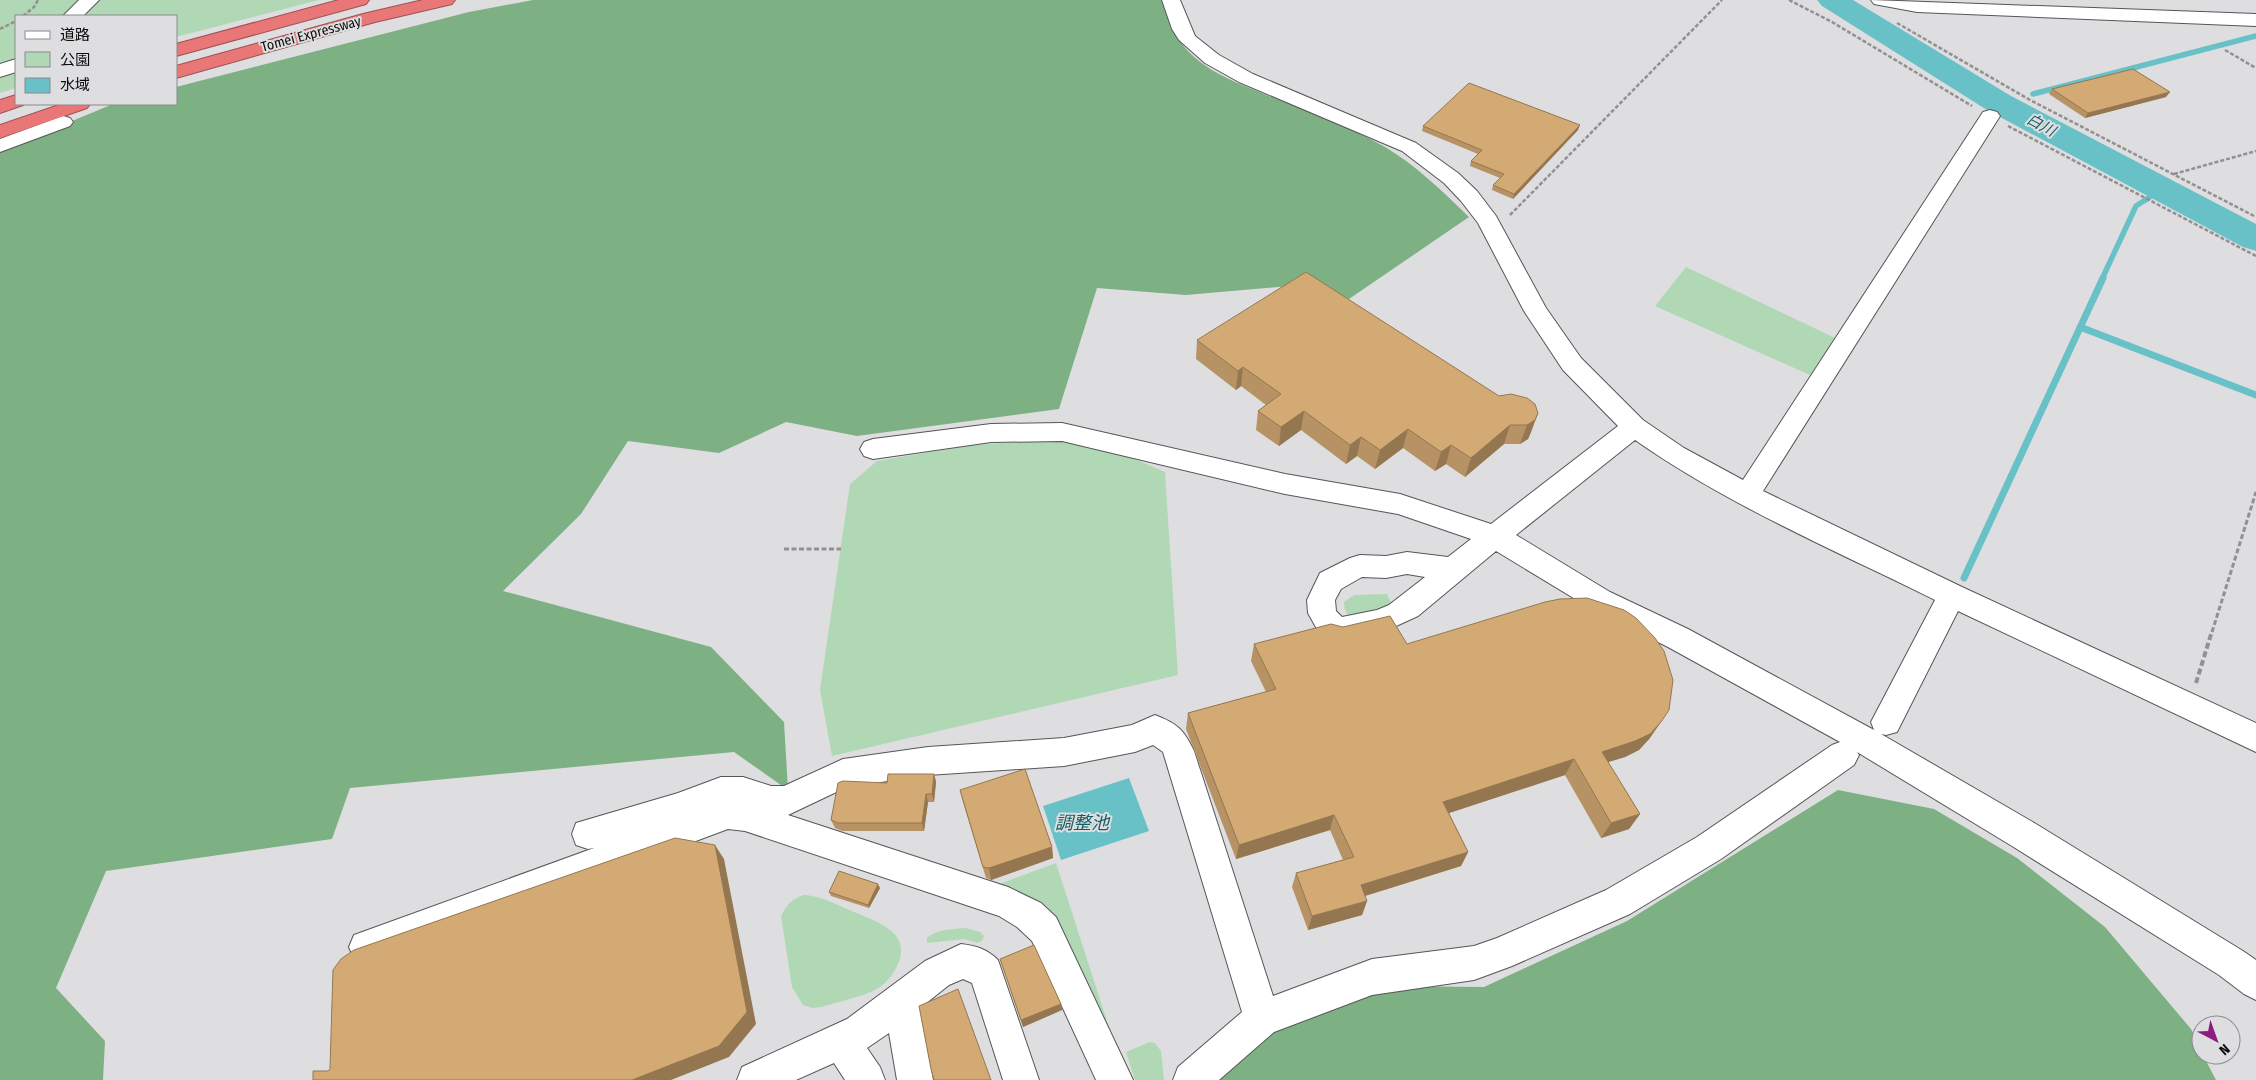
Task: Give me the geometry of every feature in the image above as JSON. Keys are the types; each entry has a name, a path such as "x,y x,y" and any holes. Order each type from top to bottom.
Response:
{"highway":[{"name":"Tomei Expressway","path":"178,49 360,0"},
{"name":"Tomei Expressway","path":"178,71 370,18 446,0"},
{"path":"0,107 15,101"},
{"path":"0,132 77,105"}],"street":[{"path":"73,15 90,0"},
{"path":"1171,0 1181,29 1188,40 1212,58 1246,78 1409,147 1451,178 1469,196 1488,221 1536,311 1572,364 1634,428 1675,455 1747,495 1952,595 2256,738"},
{"path":"1880,0 1917,7 1984,11 2256,20"},
{"path":"0,71 15,65"},
{"path":"1747,495 1990,116"},
{"path":"0,146 63,122"},
{"path":"1453,569 1407,563 1386,567 1360,566 1330,582 1321,600 1322,613 1328,623 1338,630 1389,618 1419,600 1453,569 1634,428"},
{"path":"873,449 979,433 1034,430 1062,432 1285,484 1400,504 1496,537 1600,600 1678,638 1842,727 2024,834 2231,963 2256,982"},
{"path":"1386,567 1419,600"},
{"path":"1886,722 1952,595"},
{"path":"588,834 678,808 722,792 744,792 771,801 786,801 843,773 928,761 1064,752 1135,738 1155,730 1173,741 1178,752 1262,1018"},
{"path":"1191,1080 1262,1018 1372,977 1474,963 1500,954 1618,902 1709,848 1843,756"},
{"path":"341,965 346,959 362,948 728,814 745,816 1008,903 1029,915 1044,929 1115,1080"},
{"path":"755,1080 860,1032 937,974 960,961 976,963 986,972 1021,1080"},
{"path":"901,1001 915,1080"},
{"path":"841,1042 867,1080"}],"path":[{"path":"24,15 34,7 38,0"},
{"path":"1488,221 1509,215 1722,0"},
{"path":"1789,0 1832,22 1990,116 2256,256"},
{"path":"1892,19 1947,54 2173,175 2256,217"},
{"path":"0,29 15,22"},
{"path":"2225,50 2256,68"},
{"path":"2173,175 2256,151"},
{"path":"2189,705 2256,492"},
{"path":"784,549 841,548"}],"green space":[{"path":"0,0 319,0 178,36 178,15 15,15 15,88 0,93"},
{"path":"533,0 1162,0 1180,41 1190,53 1208,68 1240,84 1344,127 1385,147 1418,170 1469,217 1349,299 1314,284 1186,295 1097,288 1059,409 857,436 786,422 719,453 628,441 581,514 503,591 711,647 784,722 788,790 734,752 350,788 332,839 106,871 56,988 105,1041 103,1080 0,1080 0,151 111,105 178,105 178,86 469,12"},
{"path":"1686,267 1835,338 1810,375 1655,306"},
{"path":"1049,440 1096,443 1165,472 1178,675 832,756 820,690 850,484 877,461 973,445"},
{"path":"1387,594 1393,607 1355,622 1348,616 1344,602 1354,595"},
{"path":"1838,790 1934,809 2017,858 2105,927 2191,1029 2191,1065 2208,1065 2216,1080 1220,1080 1270,1034 1382,986 1484,987 1627,921"},
{"path":"1056,863 1126,1080 1064,962 991,887"},
{"path":"804,895 832,902 878,923 894,933 899,940 901,948 900,958 891,977 886,982 876,989 854,998 821,1007 813,1008 803,1005 792,987 781,916 790,903"},
{"path":"966,928 980,932 984,936 982,941 977,943 965,939 927,943 927,938 935,933"},
{"path":"1150,1042 1155,1043 1161,1051 1164,1080 1135,1080 1126,1052"}],"water":[{"name":"調整池","path":"1129,778 1149,831 1061,860 1043,806"}],"building":[{"path":"2133,69 2170,92 2088,113 2052,89"},
{"path":"1469,83 1580,125 1514,194 1493,185 1504,174 1471,161 1482,150 1423,126"},
{"path":"1306,272 1499,396 1511,394 1527,398 1535,404 1538,413 1535,420 1527,425 1510,425 1471,458 1451,445 1441,452 1408,429 1380,450 1361,437 1350,445 1304,411 1281,427 1258,411 1281,394 1243,367 1238,371 1197,340"},
{"path":"1587,598 1624,610 1636,618 1655,638 1664,651 1673,680 1669,710 1650,734 1602,752 1640,814 1611,823 1574,759 1443,802 1468,852 1361,885 1367,901 1312,916 1296,873 1354,857 1334,815 1239,845 1188,713 1276,689 1254,644 1331,624 1343,627 1390,616 1407,644 1545,602 1560,599"},
{"path":"1025,769 1052,847 989,868 983,867 960,790"},
{"path":"888,774 934,774 932,794 926,794 922,823 838,823 831,820 838,783 843,781 887,783"},
{"path":"675,838 715,845 747,1012 719,1046 632,1080 313,1080 313,1071 328,1071 330,1069 333,970 341,959 354,950"},
{"path":"839,871 878,884 868,905 829,892"},
{"path":"1034,945 1061,1004 1021,1020 1000,959"},
{"path":"958,989 991,1080 934,1080 919,1006"}],"waterway":[{"name":"白川","path":"1832,0 1999,103 2256,239"},
{"path":"2033,94 2256,36"},
{"path":"2102,279 2136,206 2162,189"},
{"path":"2080,327 2103,278"},
{"path":"1964,578 2080,327"},
{"path":"2080,327 2256,395"}]}
